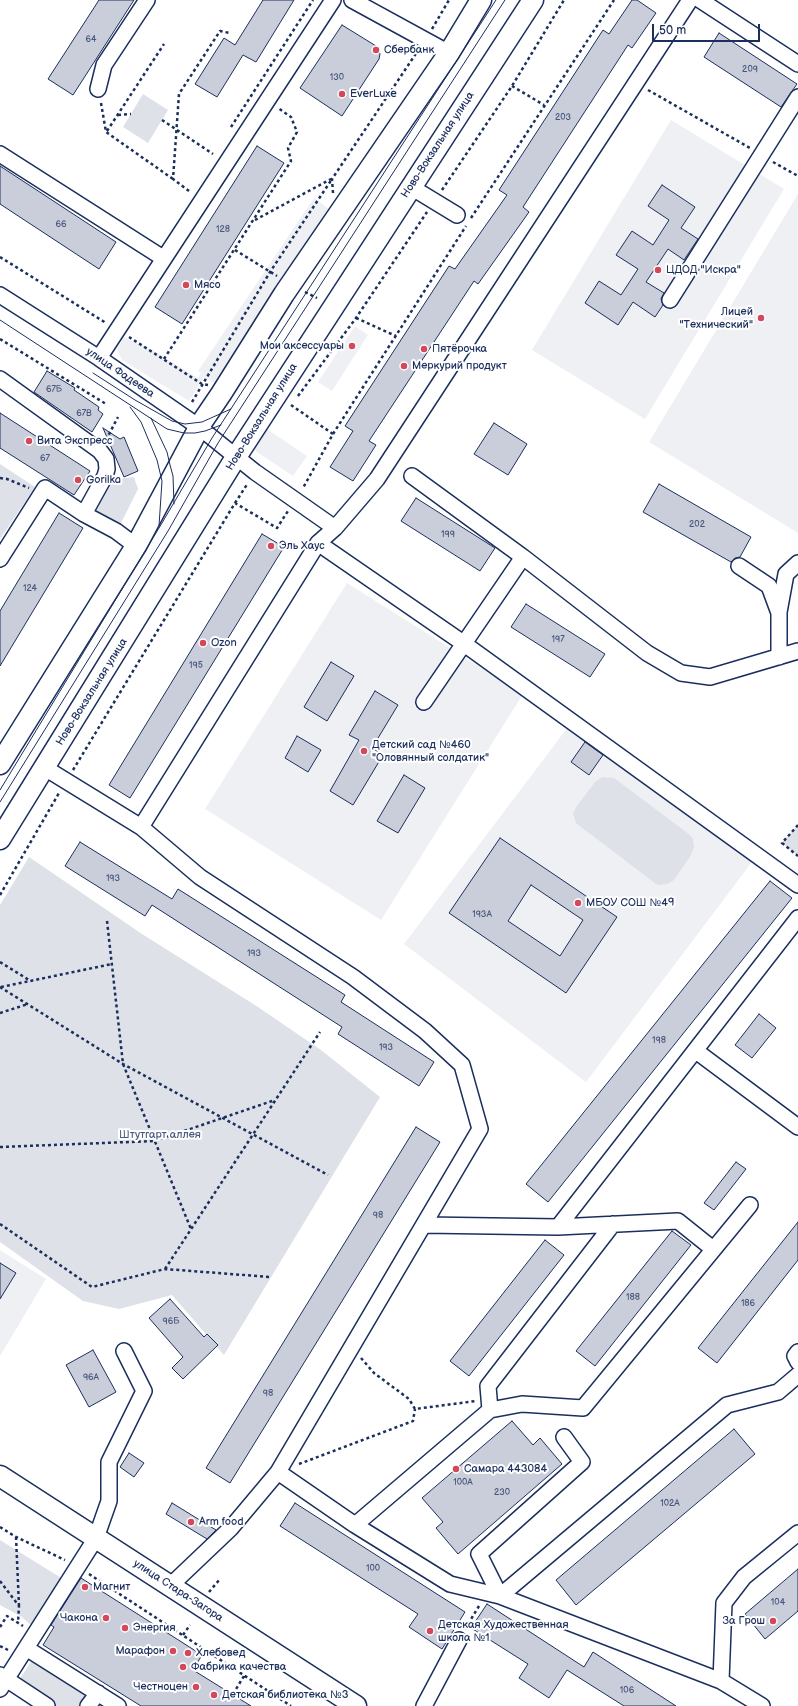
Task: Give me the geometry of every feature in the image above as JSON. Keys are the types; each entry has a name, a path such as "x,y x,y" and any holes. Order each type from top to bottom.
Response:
{"main road":[{"path":"0,764 136,546 199,427 284,294 449,52 481,0"},
{"name":"Ново-Вокзальная улица","path":"0,839 236,457 532,0"},
{"name":"улица Стара-Загора","path":"0,1476 356,1706"}],"street":[{"path":"98,89 104,65 148,0"},
{"path":"98,358 118,330 163,258 333,0"},
{"path":"352,0 449,52"},
{"path":"700,0 798,64"},
{"path":"141,827 318,543 335,528 377,479 635,83 683,2"},
{"path":"670,300 798,97"},
{"path":"0,154 163,258"},
{"path":"410,187 457,215"},
{"name":"улица Фадеева","path":"0,295 98,358 199,427 236,457 335,528"},
{"path":"0,379 100,451 106,459 107,469 105,476 84,514"},
{"path":"412,476 523,557 647,653 681,673 710,677 798,651"},
{"path":"0,559 46,488 84,514 116,531 136,546"},
{"path":"318,543 463,643 798,884"},
{"path":"424,702 523,557"},
{"path":"780,657 779,613 786,574 798,563"},
{"path":"739,566 769,586 779,613"},
{"path":"45,768 141,827 200,877 353,977 425,1031 462,1065 480,1129 278,1472 231,1528 170,1586"},
{"path":"558,1227 798,918"},
{"path":"696,1051 798,1127"},
{"path":"355,1525 489,1405 522,1404 583,1408 750,1205"},
{"path":"424,1225 558,1227 678,1221 713,1249"},
{"path":"489,1405 488,1386 613,1224"},
{"path":"48,1706 2,1681 26,1648 96,1538 109,1502 109,1462 144,1391 124,1351"},
{"path":"798,1352 795,1356 798,1362"},
{"path":"494,1594 727,1405 778,1392 798,1375"},
{"path":"494,1594 479,1554 582,1462 564,1437"},
{"path":"278,1472 355,1525 450,1584 494,1594 721,1681 762,1706"},
{"path":"721,1681 724,1603 744,1577 798,1534"},
{"path":"424,1706 459,1640"},
{"path":"26,1648 118,1706"},
{"path":"88,1706 98,1694"}],"path":[{"path":"192,402 270,272 426,39 448,0"},
{"path":"0,895 66,781 235,502 277,528 295,500 332,434 291,405 356,318 512,86 564,0"},
{"path":"173,179 179,94 220,31 230,33"},
{"path":"106,132 164,44"},
{"path":"635,83 798,176"},
{"path":"512,86 544,105"},
{"path":"98,89 106,132 190,191"},
{"path":"164,359 254,221 291,161 288,148 297,132 292,117 267,102"},
{"path":"117,115 131,114"},
{"path":"162,120 213,154"},
{"path":"254,221 332,179"},
{"path":"332,179 333,198"},
{"path":"235,250 282,280"},
{"path":"0,257 202,384 214,386"},
{"path":"303,290 316,298"},
{"path":"356,318 396,336"},
{"path":"0,339 106,404"},
{"path":"100,451 118,417"},
{"path":"0,478 7,479 29,488 46,488"},
{"path":"798,825 782,843 798,856"},
{"path":"107,921 124,1064 191,1229"},
{"path":"0,962 30,980"},
{"path":"0,987 112,964"},
{"path":"0,987 124,1064 328,1175"},
{"path":"0,1013 29,1004"},
{"path":"164,1269 320,1032"},
{"path":"0,1147 155,1141 275,1100"},
{"path":"0,1224 92,1287 164,1269 270,1277"},
{"path":"278,1472 413,1420 415,1409 409,1398 374,1373 352,1346"},
{"path":"415,1409 489,1405"},
{"path":"0,1527 16,1537 78,1566 291,1706"},
{"path":"16,1537 19,1606 18,1622"},
{"path":"208,1593 220,1579"},
{"path":"0,1581 19,1606"},
{"path":"459,1640 494,1594"},
{"path":"0,1627 7,1616 35,1634"},
{"path":"183,1635 190,1625"},
{"path":"233,1694 244,1676"}],"shaded area":[{"name":"ЦДОД \"Искра\"","path":"671,120 784,189 645,419 532,350"},
{"name":"Лицей \"Технический\"","path":"798,194 798,533 649,442"},
{"path":"314,198 333,212 216,384 204,377 189,401 122,360 117,349 124,337 155,352 198,378 201,373 198,371"},
{"path":"355,326 368,335 332,391 318,382"},
{"path":"267,429 307,456 293,476 254,450"},
{"name":"Детский сад №460 \"Оловянный солдатик\"","path":"347,583 523,694 381,920 205,809"},
{"name":"МБОУ СОШ №49","path":"571,723 752,862 586,1082 404,944"},
{"path":"0,1250 46,1279 0,1356"}],"green space":[{"path":"143,94 168,110 148,143 123,127"},
{"path":"0,464 35,487 0,539"},
{"path":"134,477 138,489 119,527 92,508 107,480"},
{"path":"602,777 614,778 690,835 693,839 694,847 691,855 674,880 667,884 656,884 576,823 573,813 595,782"},
{"path":"798,825 798,856 782,843"},
{"name":"Штутгарт аллея","path":"29,857 142,934 258,1007 321,1050 380,1097 224,1355 172,1295 119,1309 83,1301 0,1242 0,905"},
{"path":"0,1540 63,1579 34,1628 22,1617 0,1605"},
{"path":"39,1649 129,1706 56,1706 18,1682"}],"building":[{"path":"99,0 134,0 73,95 48,79"},
{"path":"263,0 294,0 256,62 243,55 217,97 195,84 224,38 235,45"},
{"path":"632,0 637,0 656,13 632,48 628,45 523,207 529,212 478,284 474,281 369,441 376,445 353,481 330,467 353,431 345,426 449,266 455,269 507,195 499,190 603,30 609,34"},
{"path":"342,25 376,46 380,54 379,59 342,116 300,88"},
{"path":"719,33 797,84 781,107 704,57"},
{"path":"257,146 284,163 182,324 155,307"},
{"path":"0,166 116,242 99,269 0,204"},
{"path":"662,185 695,207 681,228 698,239 684,260 668,249 646,282 664,293 661,299 663,305 655,317 633,302 618,325 585,303 599,281 621,295 638,269 616,255 632,231 653,245 669,220 648,206"},
{"path":"47,371 75,388 74,390 99,407 98,410 103,414 92,432 34,392"},
{"path":"0,413 90,471 74,495 0,448"},
{"path":"494,423 527,444 508,475 474,454"},
{"path":"103,428 120,439 124,437 138,471 124,477"},
{"path":"659,484 751,537 740,557 735,558 731,562 643,512"},
{"path":"416,498 495,548 480,571 401,521"},
{"path":"59,513 83,528 0,666 0,611"},
{"path":"262,534 284,547 130,798 109,785"},
{"path":"526,604 605,654 590,677 511,627"},
{"path":"331,662 354,676 327,721 304,707"},
{"path":"375,691 398,705 372,748 383,755 353,805 330,791 359,740 349,735"},
{"path":"297,736 321,750 308,772 285,758"},
{"path":"585,742 603,755 589,775 571,762"},
{"path":"404,775 425,788 398,833 377,821"},
{"path":"500,838 617,917 566,993 449,913","holes":["531,885 583,920 560,956 508,921"]},
{"path":"80,842 172,899 178,889 345,995 341,1002 434,1062 419,1086 338,1034 342,1027 152,905 145,916 65,866"},
{"path":"770,881 792,898 548,1202 526,1184"},
{"path":"759,1014 776,1028 752,1058 735,1045"},
{"path":"416,1127 440,1142 230,1483 206,1468"},
{"path":"736,1162 746,1169 714,1210 704,1203"},
{"path":"798,1222 798,1260 717,1363 698,1348"},
{"path":"672,1231 691,1245 595,1366 576,1351"},
{"path":"545,1240 564,1255 469,1376 450,1361"},
{"path":"0,1263 16,1273 0,1299"},
{"path":"170,1299 204,1337 207,1334 218,1345 183,1379 172,1368 183,1357 149,1318"},
{"path":"93,1350 116,1392 89,1407 66,1365"},
{"path":"512,1421 533,1445 540,1438 562,1464 458,1554 436,1528 443,1522 422,1498"},
{"path":"734,1429 755,1454 576,1605 556,1580"},
{"path":"129,1453 144,1463 134,1477 120,1467"},
{"path":"172,1503 216,1530 207,1539 166,1514"},
{"path":"295,1503 465,1612 442,1649 409,1627 418,1614 280,1526"},
{"path":"798,1569 798,1611 765,1639 745,1614"},
{"path":"81,1578 202,1655 193,1670 251,1706 141,1706 43,1645 54,1627 51,1625"},
{"path":"487,1604 584,1667 593,1652 676,1706 624,1706 567,1670 549,1698 519,1678 528,1664 471,1628"}],"tram line":[{"path":"0,790 212,438 496,0"},
{"path":"0,802 168,531 218,443 505,0"},
{"path":"0,320 167,429 184,433 195,433 221,425"},
{"path":"93,373 135,400 172,421 185,424 202,422 231,409"},
{"path":"130,407 141,422 157,460 162,481 159,526"},
{"path":"151,418 167,452 173,476 174,504"}],"place":[{"name":"Сбербанк","path":"376,50"},
{"name":"EverLuxe","path":"342,94"},
{"name":"ЦДОД \"Искра\"","path":"658,270"},
{"name":"Мясо","path":"186,285"},
{"name":"Лицей \"Технический\"","path":"761,318"},
{"name":"Мои аксессуары","path":"352,346"},
{"name":"Пятёрочка","path":"424,349"},
{"name":"Меркурий продукт","path":"404,366"},
{"name":"Вита Экспресс","path":"29,441"},
{"name":"Gorilka","path":"78,480"},
{"name":"Эль Хаус","path":"271,546"},
{"name":"Ozon","path":"203,643"},
{"name":"Детский сад №460 \"Оловянный солдатик\"","path":"364,751"},
{"name":"МБОУ СОШ №49","path":"578,903"},
{"name":"Самара 443084","path":"456,1469"},
{"name":"Arm food","path":"191,1522"},
{"name":"Магнит","path":"85,1587"},
{"name":"Чакона","path":"106,1618"},
{"name":"За Грош","path":"773,1621"},
{"name":"Энергия","path":"125,1628"},
{"name":"Детская Художественная школа №1","path":"430,1631"},
{"name":"Марафон","path":"173,1651"},
{"name":"Хлебовед","path":"188,1653"},
{"name":"Фабрика качества","path":"183,1667"},
{"name":"Честноцен","path":"196,1687"},
{"name":"Детская библиотека №3","path":"214,1695"}]}
